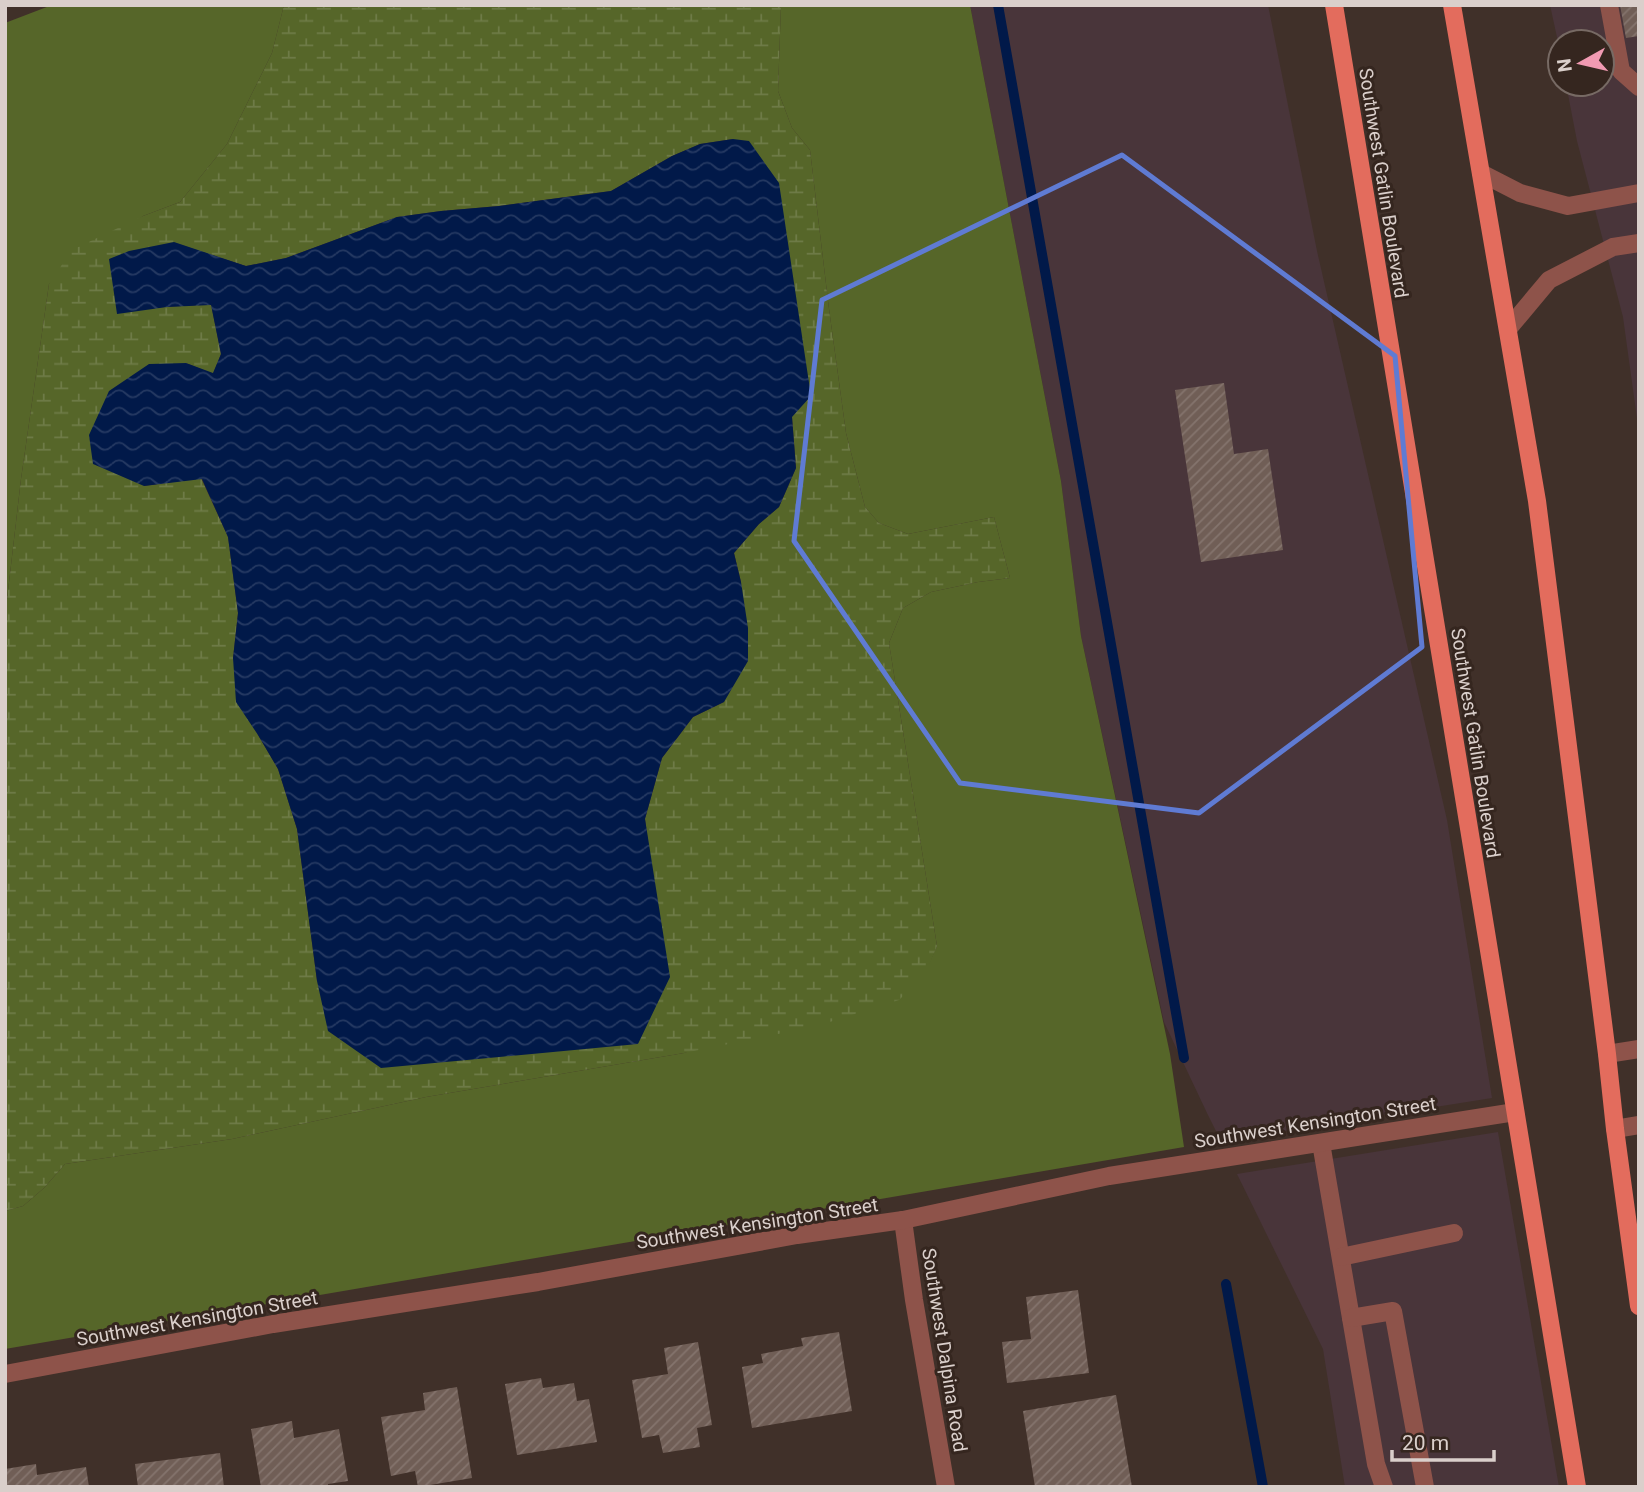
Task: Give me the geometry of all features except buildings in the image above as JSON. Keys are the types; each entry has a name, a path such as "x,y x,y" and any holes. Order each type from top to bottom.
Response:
{"main road":[{"name":"Southwest Gatlin Boulevard","path":"1334,5 1577,1487"},
{"path":"1452,5 1537,501 1639,1306"}],"street":[{"path":"1609,5 1621,71 1639,88"},
{"path":"1481,173 1520,193 1569,205 1639,193"},
{"path":"1508,329 1549,280 1613,247 1639,243"},
{"path":"1607,1054 1639,1049"},
{"name":"Southwest Kensington Street","path":"5,1374 273,1324 538,1282 797,1235 902,1220 1109,1176 1515,1112"},
{"path":"1615,1129 1639,1125"},
{"path":"1321,1143 1376,1464 1384,1487"},
{"name":"Southwest Dalpina Road","path":"902,1220 946,1487"},
{"path":"1341,1257 1454,1233"},
{"path":"1351,1318 1393,1311 1425,1487"}],"highlighted area":[{"path":"1122,155 1395,356 1422,647 1199,813 960,783 794,541 822,300"}],"shaded area":[{"path":"970,5 1268,5 1317,251 1447,820 1492,1098 1221,1141 1207,1113 1164,1022 1081,636 1061,481"},
{"path":"1550,5 1639,5 1639,433 1623,317 1577,141 1569,98 1616,98 1616,28 1555,28"},
{"path":"1498,1132 1559,1487 1345,1487 1323,1349 1237,1174"}],"green space":[{"path":"52,5 284,5 272,53 227,144 180,202 143,216 49,284 21,479 5,617 5,23"},
{"path":"284,5 781,5 778,91 792,128 810,150 846,433 865,507 879,523 908,534 994,517 1010,578 931,592 903,608 889,643 937,946 928,968 899,1000 817,1026 684,1053 426,1097 232,1139 65,1164 44,1188 23,1206 5,1211 5,617 21,479 49,284 72,250 143,216 180,202 227,144 272,53","holes":["733,139 792,417 796,468 779,507 759,524 734,553 741,582 724,702 693,717 662,758 645,819 653,880 317,981 297,829 278,769 258,735 233,658 238,613 228,537 201,478 144,486 186,363 213,374 221,354 211,304 167,307 174,243 246,266 286,258 397,217 611,191 672,156 700,144"]},
{"path":"781,5 970,5 1061,481 1081,636 1170,1054 1184,1147 5,1349 5,1211 23,1206 44,1188 65,1164 232,1139 426,1097 684,1053 927,968 937,946 889,643 903,608 931,592 1010,578 994,517 908,534 879,523 865,507 846,433 810,150 792,128 778,91"}],"water":[{"path":"733,139 749,141 779,183 811,396 792,417 796,468 779,507 759,524 734,553 748,628 748,661 724,702 693,717 662,758 645,819 670,977 638,1044 381,1068 328,1031 317,981 297,829 278,769 236,702 233,658 238,613 228,537 202,479 144,486 93,464 89,435 109,391 149,364 186,363 213,373 221,354 211,305 167,307 117,314 109,259 129,251 174,242 246,266 286,258 397,217 611,191 672,156 700,144"}],"waterway":[{"path":"998,5 1184,1058"},
{"path":"1226,1284 1263,1487"}]}
